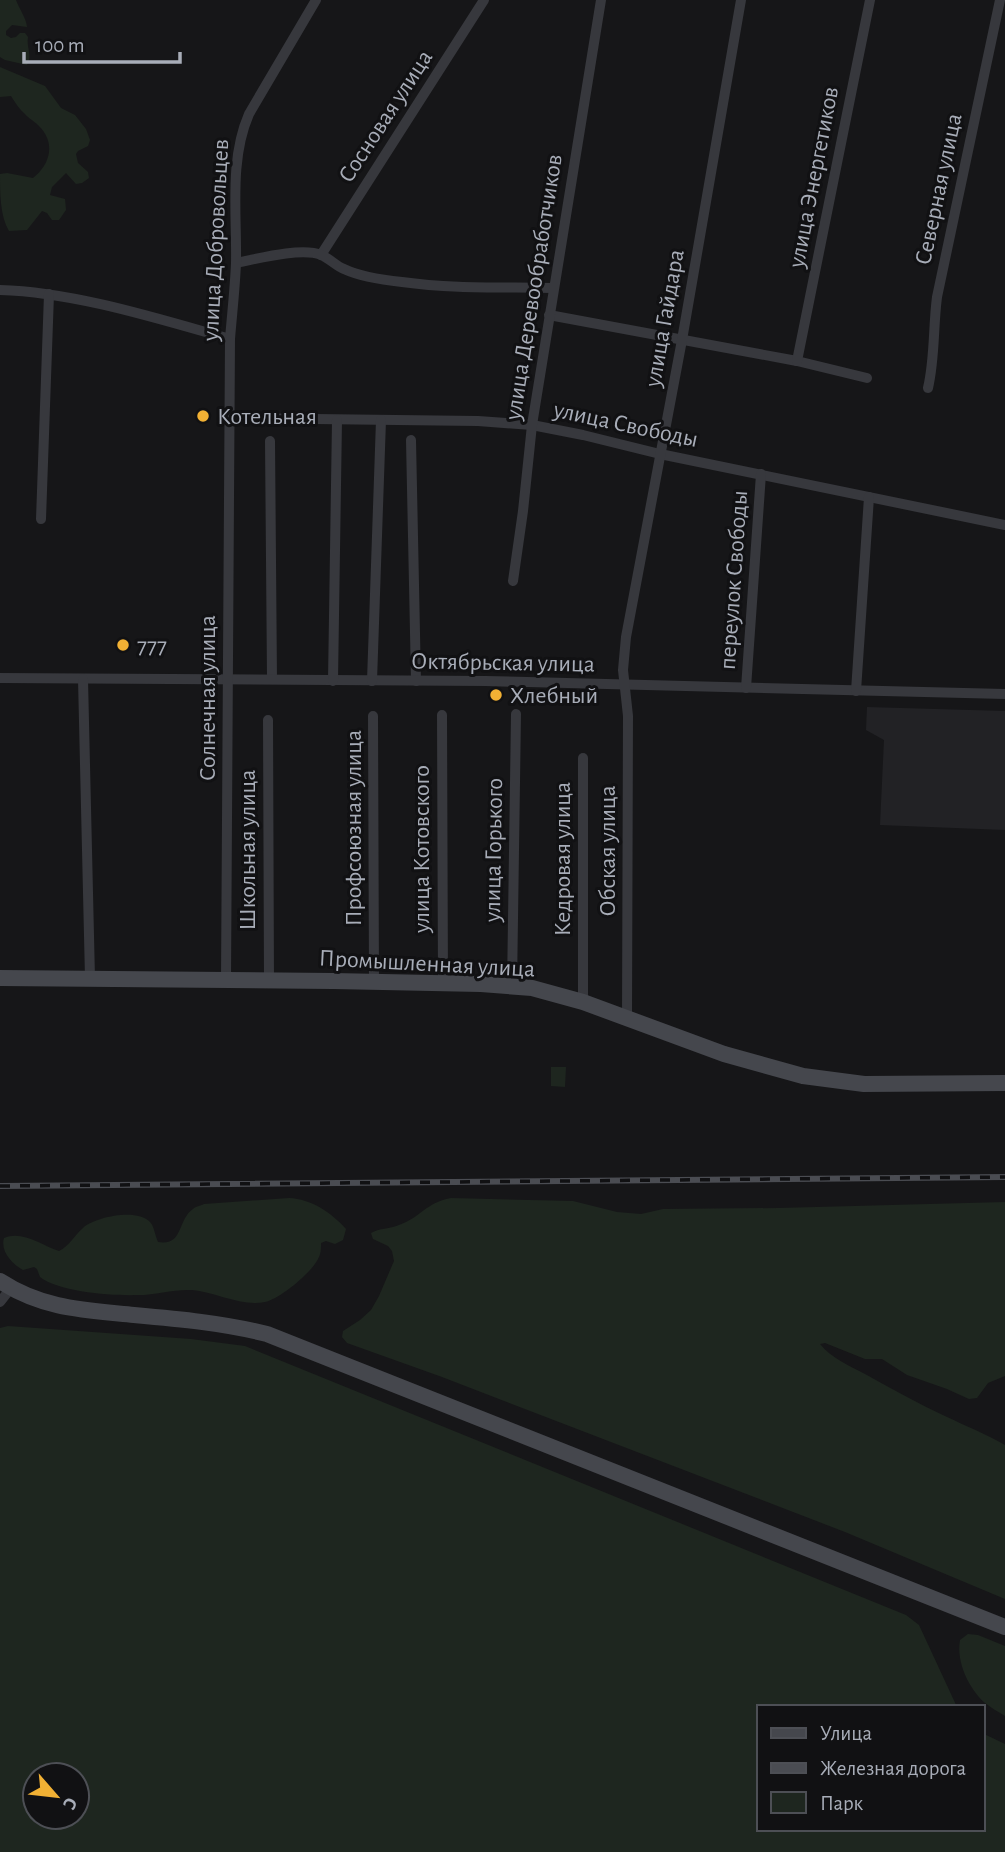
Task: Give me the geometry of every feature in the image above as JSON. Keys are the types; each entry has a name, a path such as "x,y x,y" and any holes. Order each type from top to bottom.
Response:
{"main road":[{"name":"Промышленная улица","path":"0,978 226,979 512,986 549,992 583,1002 724,1054 803,1076 864,1084 1005,1083"},
{"path":"6,1285 31,1298 64,1307 223,1325 267,1334 1005,1627"}],"street":[{"name":"улица Добровольцев","path":"231,418 230,339 236,263 237,150 241,131 249,114 316,0"},
{"name":"Сосновая улица","path":"321,255 484,0"},
{"name":"улица Деревообработчиков","path":"513,581 532,425 601,0"},
{"name":"улица Гайдара","path":"625,685 626,638 682,340 741,0"},
{"name":"улица Энергетиков","path":"797,362 870,0"},
{"name":"Северная улица","path":"928,388 933,366 937,297 1000,0"},
{"path":"236,263 282,254 309,253 321,255 342,269 358,275 421,284 553,288"},
{"path":"0,290 50,295 97,304 230,339"},
{"path":"41,519 50,295"},
{"path":"549,315 867,378"},
{"name":"улица Свободы","path":"231,418 478,421 532,425 1005,525"},
{"name":"Солнечная улица","path":"226,979 231,418"},
{"path":"333,681 337,420"},
{"path":"372,681 381,420"},
{"path":"411,440 416,681"},
{"path":"270,441 272,679"},
{"name":"переулок Свободы","path":"746,688 761,474"},
{"path":"856,691 869,497"},
{"name":"Октябрьская улица","path":"0,678 416,681 1005,694"},
{"path":"83,678 90,978"},
{"name":"Обская улица","path":"625,685 628,716 627,1018"},
{"name":"улица Горького","path":"512,986 516,714"},
{"name":"улица Котовского","path":"442,715 443,983"},
{"name":"Профсоюзная улица","path":"373,716 374,982"},
{"name":"Школьная улица","path":"268,720 269,980"},
{"name":"Кедровая улица","path":"583,758 583,1002"},
{"path":"0,1302 6,1285"}],"shaded area":[{"path":"867,707 1005,711 1005,830 880,825 884,740 866,730"}],"green space":[{"path":"0,0 16,0 25,20 27,27 12,25 6,35 11,38 25,33 28,37 27,65 0,57"},
{"path":"0,67 45,86 61,108 75,115 86,129 90,140 88,146 76,154 78,163 88,172 89,178 76,184 66,173 52,187 50,195 65,199 66,210 59,220 52,220 42,211 27,230 9,231 6,225 1,204 0,174 33,178 47,160 49,146 44,132 11,96 0,97"},
{"path":"551,1067 566,1067 565,1087 551,1086"},
{"path":"289,1198 320,1208 346,1229 343,1240 335,1244 326,1241 321,1243 318,1259 303,1278 287,1291 265,1302 247,1303 192,1290 127,1295 73,1290 40,1277 34,1267 23,1270 11,1261 3,1243 4,1238 18,1236 59,1251 89,1224 126,1215 144,1218 151,1224 158,1242 166,1242 176,1236 184,1219 195,1207 204,1204"},
{"path":"451,1198 573,1201 617,1212 641,1214 663,1209 1005,1202 1005,1376 988,1383 977,1398 969,1399 907,1375 882,1359 865,1359 825,1343 820,1344 847,1365 1005,1445 1005,1599 845,1532 347,1343 342,1337 343,1331 371,1310 394,1261 388,1246 373,1239 371,1233 406,1222 435,1203"},
{"path":"8,1326 191,1339 245,1346 906,1615 919,1625 956,1705 757,1705 757,1831 984,1831 984,1734 1005,1744 1005,1852 0,1852 0,1328"},
{"path":"968,1634 978,1635 1005,1646 1005,1716 987,1705 969,1683 959,1648 960,1640"}],"railway":[{"path":"0,1186 1005,1177"}],"place":[{"name":"Котельная","path":"203,416"},
{"name":"777","path":"123,645"},
{"name":"Хлебный","path":"496,695"}]}
